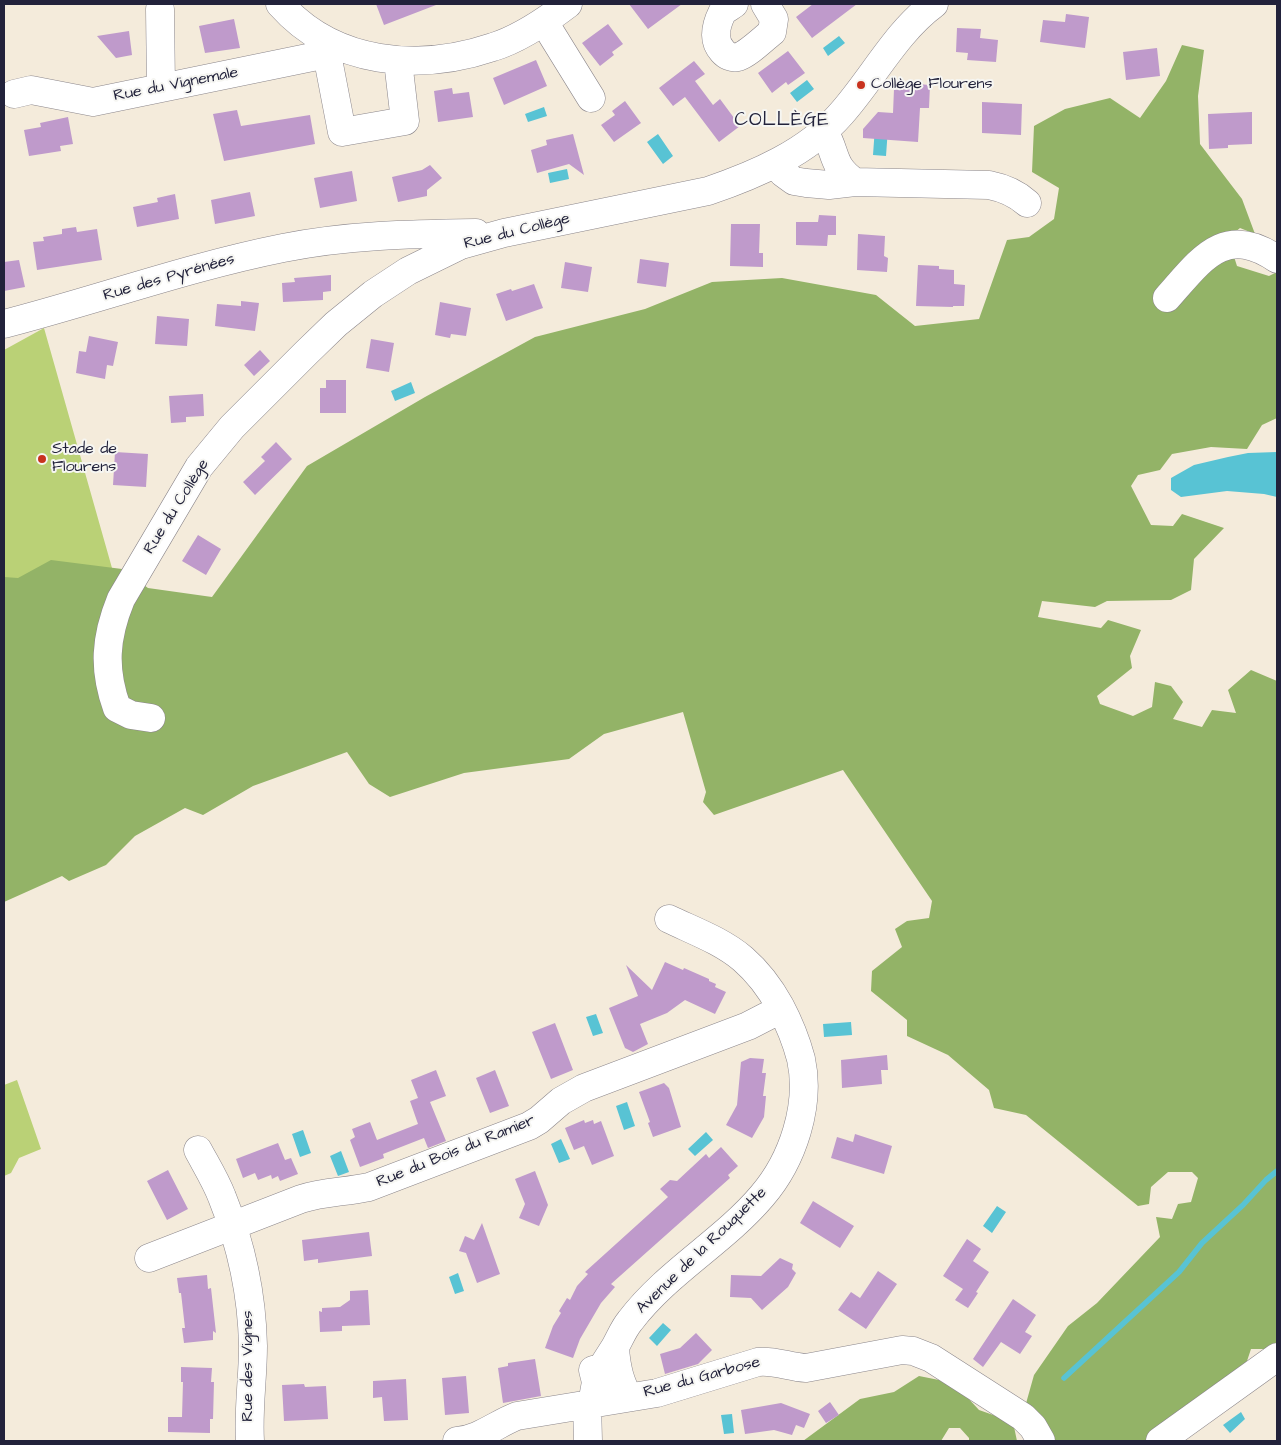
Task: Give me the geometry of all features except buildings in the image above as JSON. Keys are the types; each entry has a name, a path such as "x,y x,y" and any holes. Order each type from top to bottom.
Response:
{"street":[{"path":"280,4 330,49 398,61 432,60 495,47 544,22 568,4"},
{"path":"734,4 723,11 716,35 718,44 726,55 732,58 739,57 772,32 774,19 766,4"},
{"name":"Rue du Collège","path":"151,718 131,715 117,708 110,689 107,667 109,641 114,615 120,599 199,467 232,427 336,324 373,294 418,265 461,245 504,232 708,191 734,182 776,163 824,131 842,114 911,25 930,5"},
{"path":"160,9 161,88"},
{"path":"544,22 591,98"},
{"path":"330,49 342,132 405,121 398,61"},
{"name":"Rue du Vignemale","path":"14,94 31,90 93,102 330,49"},
{"path":"824,131 829,140 834,159 843,174 855,182"},
{"path":"776,163 783,173 794,181 829,185 855,182 989,185 1004,188 1027,203"},
{"name":"Rue des Pyrénées","path":"4,324 234,259 284,248 336,240 401,234 504,232"},
{"path":"401,234 411,237 418,243 418,265"},
{"name":"Rue des Pyrénées","path":"336,240 368,242 381,245 418,265"},
{"path":"1167,298 1197,266 1221,246 1240,244 1264,250 1277,259"},
{"name":"Avenue de la Rouquette","path":"589,1404 596,1382 593,1370 601,1369 629,1322 656,1292 763,1196 786,1159 794,1140 803,1099 801,1060 796,1042 771,990 742,958 725,946 670,919"},
{"name":"Rue du Bois du Ramier","path":"149,1258 317,1194 351,1191 369,1187 520,1129 539,1120 561,1101 584,1088 748,1026 781,1009"},
{"name":"Rue des Vignes","path":"198,1150 222,1196 232,1226 250,1298 253,1348 248,1417 250,1441"},
{"path":"615,1347 619,1377 629,1397"},
{"name":"Rue du Garbose","path":"457,1441 471,1439 503,1421 517,1416 657,1393 758,1362 768,1361 793,1368 806,1368 902,1350 913,1351 931,1358 1023,1417 1033,1427 1042,1441"},
{"path":"1160,1441 1277,1357"},
{"path":"588,1441 589,1404"}],"green space":[{"path":"1182,45 1204,50 1198,96 1200,144 1242,199 1255,234 1240,228 1228,238 1237,266 1269,276 1277,272 1277,418 1262,425 1247,449 1211,447 1172,454 1160,470 1138,475 1131,486 1151,525 1173,526 1182,514 1224,528 1194,559 1191,590 1171,600 1107,601 1095,607 1042,601 1038,617 1101,628 1108,620 1141,630 1130,656 1132,668 1097,696 1100,704 1133,716 1152,707 1155,682 1171,686 1183,702 1173,719 1202,727 1212,710 1236,713 1228,690 1251,670 1277,681 1277,1346 1272,1349 1251,1349 1247,1361 1216,1390 1146,1441 1051,1441 1025,1407 1034,1375 1068,1326 1097,1303 1160,1237 1156,1217 1172,1219 1178,1204 1191,1202 1198,1178 1192,1172 1168,1172 1151,1187 1149,1204 1138,1206 1026,1115 994,1108 989,1090 948,1055 907,1036 907,1020 871,991 872,971 902,947 895,929 907,921 929,918 932,901 843,770 714,815 703,802 706,792 683,712 604,734 569,759 464,773 390,797 369,784 347,752 253,786 203,815 185,808 135,836 106,865 69,881 62,876 4,902 4,577 18,578 51,560 122,569 148,588 212,597 307,466 425,397 535,337 645,309 712,282 782,278 876,295 915,326 979,319 1007,240 1029,237 1054,219 1059,188 1032,172 1034,126 1065,109 1110,98 1140,118 1166,81"},
{"name":"Stade de Flourens","path":"44,328 112,568 4,593 4,350"},
{"path":"17,1080 41,1149 19,1158 11,1173 4,1176 4,1085"},
{"path":"919,1376 954,1383 979,1410 1013,1422 1017,1441 969,1441 969,1438 960,1428 949,1428 941,1441 803,1441 860,1399 894,1392"}],"water":[{"path":"839,36 845,43 828,56 823,48"},
{"path":"807,80 814,89 797,102 790,93"},
{"path":"544,107 547,116 528,122 525,114"},
{"path":"875,127 888,128 886,156 873,155"},
{"path":"658,134 673,156 663,164 647,142"},
{"path":"567,169 569,179 550,183 548,173"},
{"path":"411,382 415,393 395,401 391,391"},
{"path":"1277,452 1277,497 1227,491 1181,497 1171,490 1171,478 1194,465 1248,453"},
{"path":"596,1014 603,1033 593,1036 586,1017"},
{"path":"851,1022 852,1035 824,1037 823,1024"},
{"path":"627,1102 635,1126 624,1130 616,1106"},
{"path":"303,1130 311,1153 300,1157 292,1134"},
{"path":"706,1132 713,1140 695,1156 688,1149"},
{"path":"561,1139 570,1159 559,1163 551,1144"},
{"path":"341,1151 349,1172 338,1176 330,1156"},
{"path":"997,1206 1006,1212 992,1233 983,1226"},
{"path":"458,1273 464,1291 455,1294 449,1277"},
{"path":"663,1323 671,1330 657,1346 649,1338"},
{"path":"1241,1412 1245,1419 1230,1433 1223,1425"},
{"path":"732,1414 734,1433 724,1434 721,1415"}],"waterway":[{"path":"1064,1378 1179,1272 1202,1243 1277,1171"}],"place":[{"name":"Collège Flourens","path":"861,85"},
{"name":"Stade de Flourens","path":"42,459"}],"district":[{"name":"COLLÈGE","path":"782,121"}]}
